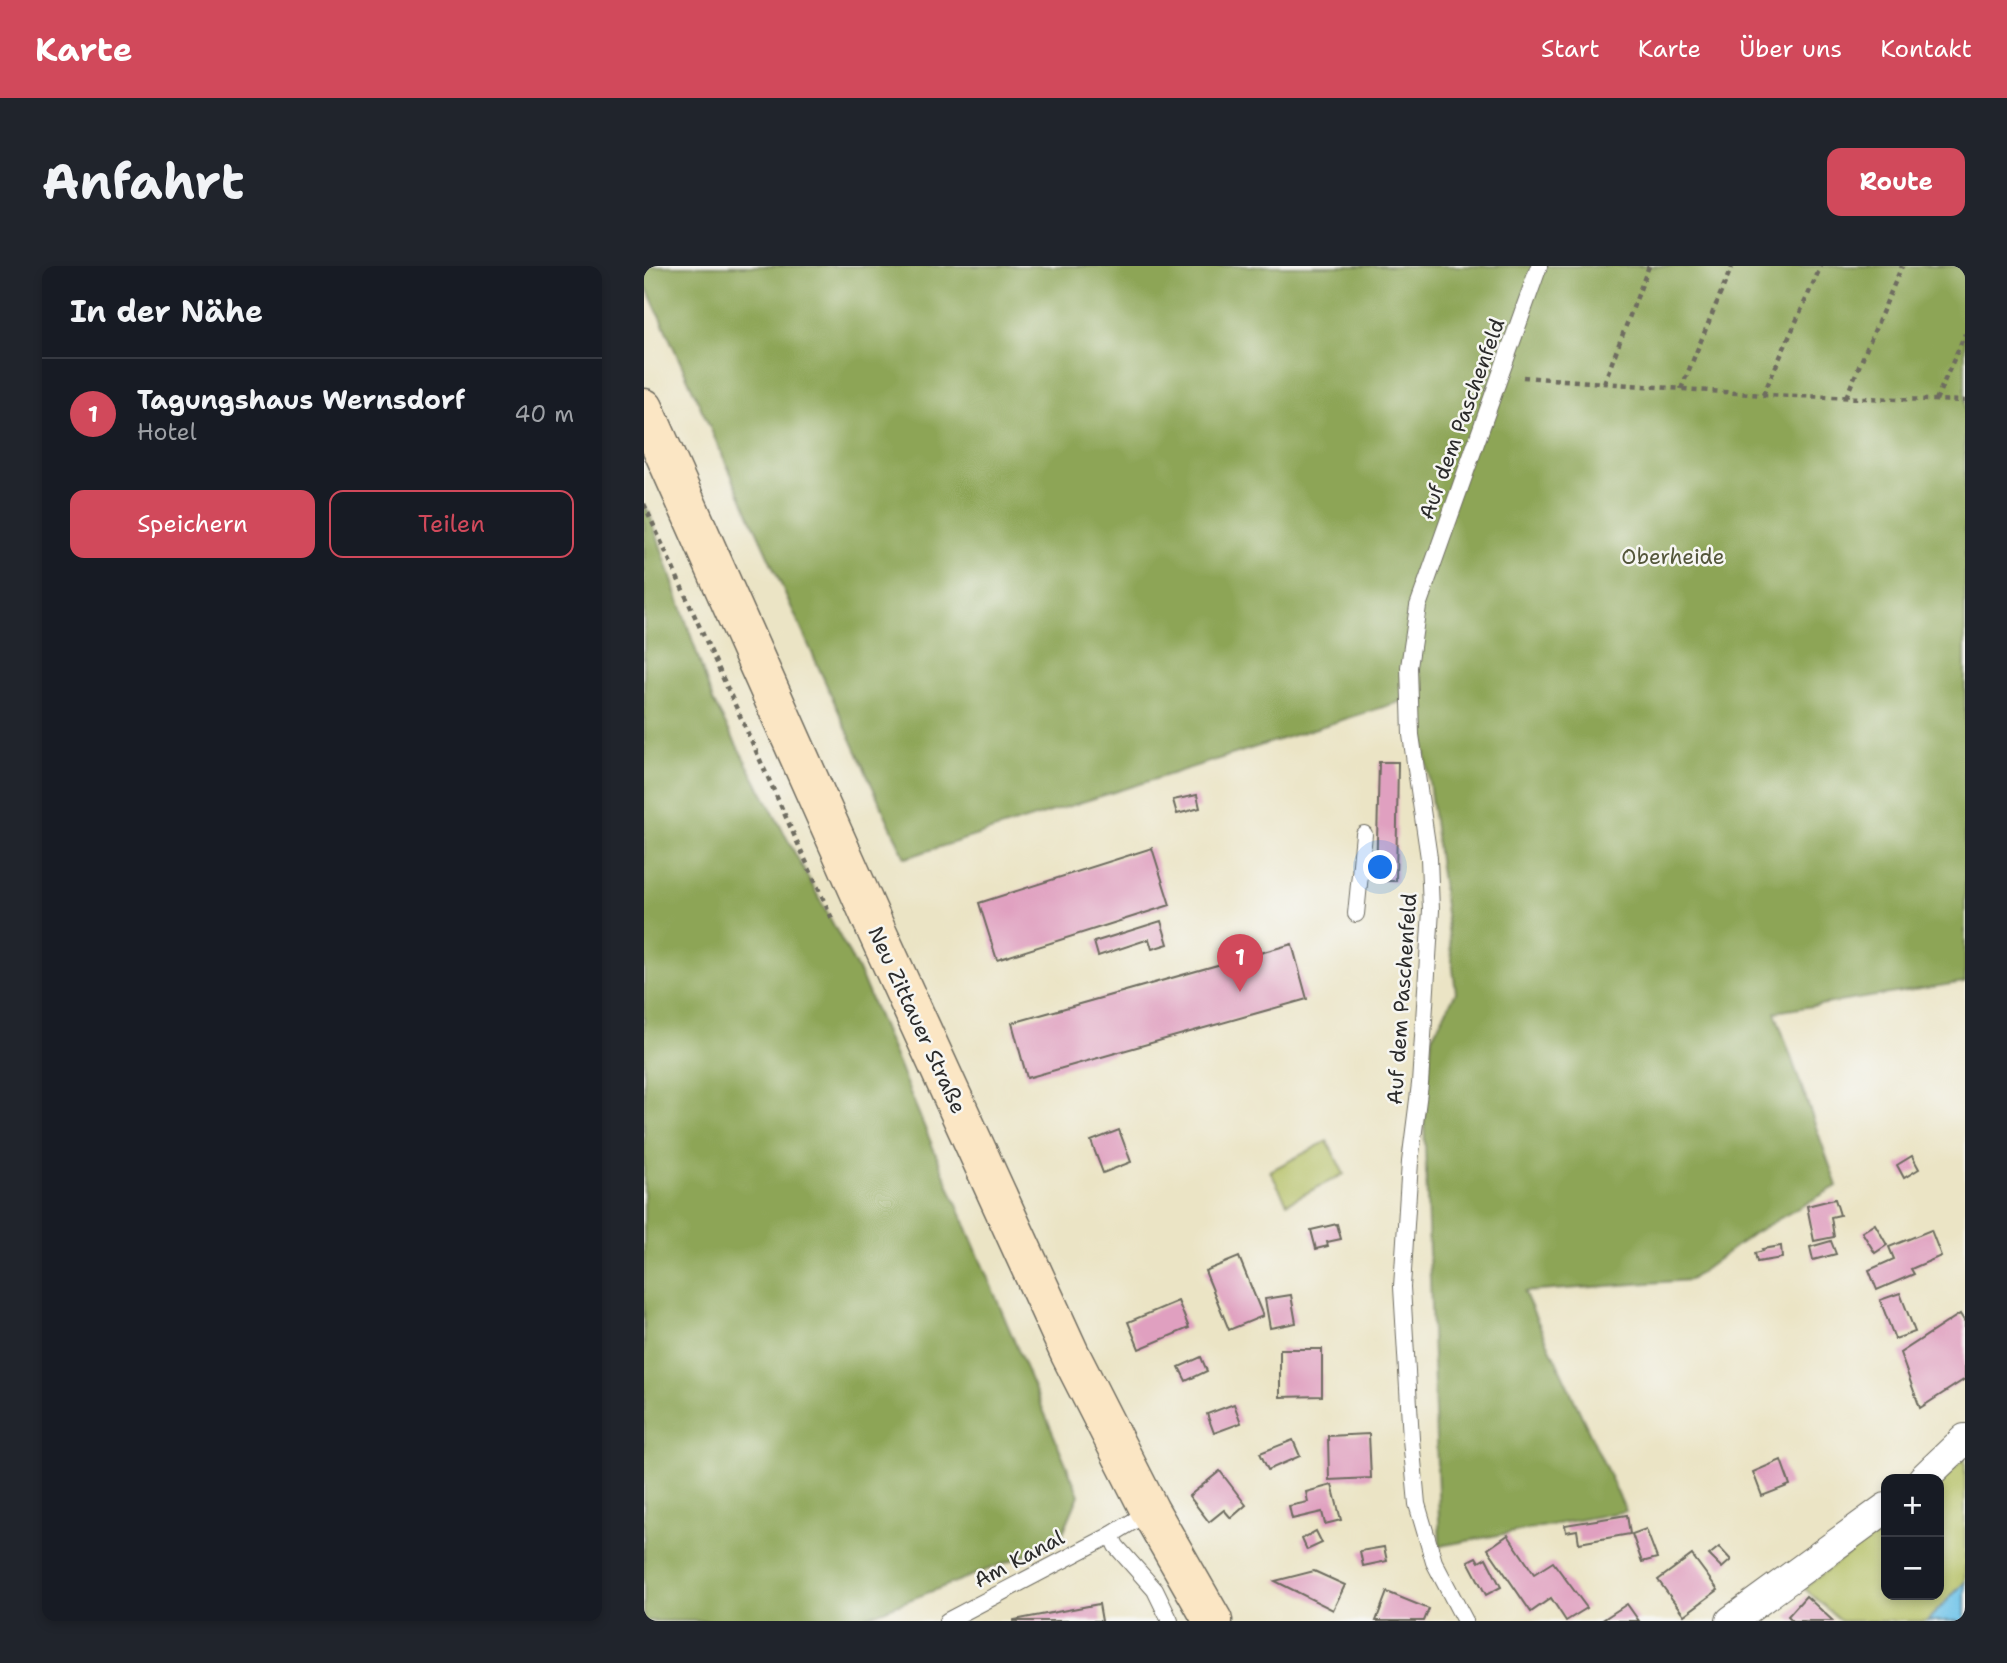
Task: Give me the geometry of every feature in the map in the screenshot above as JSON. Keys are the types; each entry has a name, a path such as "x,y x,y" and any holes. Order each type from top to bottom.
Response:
{"main road":[{"name":"Neu Zittauer Straße","path":"644,408 867,909 1070,1354 1150,1511 1213,1621"}],"street":[{"path":"1928,1474 1965,1439"},
{"path":"1731,1621 1881,1512"}],"lane":[{"name":"Auf dem Paschenfeld","path":"1465,1621 1434,1563 1417,1504 1410,1439 1402,1287 1409,1162 1420,1084 1431,910 1429,858 1412,735 1409,667 1418,606 1539,266"},
{"path":"1356,914 1364,834"},
{"name":"Am Kanal","path":"947,1621 1111,1535 1150,1511"},
{"path":"1111,1535 1116,1546 1156,1590 1170,1621"}],"path":[{"path":"1604,383 1649,266"},
{"path":"1681,389 1732,266"},
{"path":"1763,394 1821,266"},
{"path":"1846,397 1902,266"},
{"path":"1936,400 1965,334"},
{"path":"1501,375 1763,394 1965,401"}],"green space":[{"name":"Oberheide","path":"644,266 1965,266 1965,982 1775,1012 1837,1186 1754,1233 1690,1280 1524,1292 1626,1511 1440,1546 1424,1119 1432,1037 1456,992 1418,696 905,858 644,282"},
{"path":"644,506 649,512 713,701 861,976 1079,1495 1059,1542 855,1621 644,1621"},
{"path":"1327,1141 1344,1174 1287,1203 1270,1171"},
{"path":"1965,1457 1965,1582 1927,1621 1841,1621 1804,1588 1881,1529 1881,1600 1944,1600 1944,1479"}],"water":[{"path":"1965,1582 1965,1621 1927,1621"}],"building":[{"path":"1379,762 1398,762 1396,881 1376,881"},
{"path":"1197,795 1200,808 1177,814 1173,800"},
{"path":"1152,848 1170,905 997,960 979,903"},
{"path":"1161,921 1168,944 1152,949 1149,939 1098,956 1094,942"},
{"path":"1292,944 1307,999 1027,1078 1012,1023"},
{"path":"1119,1130 1131,1162 1103,1173 1091,1141"},
{"path":"1912,1156 1919,1169 1904,1178 1897,1165"},
{"path":"1835,1199 1840,1215 1831,1217 1834,1237 1814,1241 1807,1206"},
{"path":"1337,1224 1341,1239 1327,1242 1328,1246 1316,1249 1311,1230"},
{"path":"1875,1224 1887,1245 1875,1253 1862,1232"},
{"path":"1931,1230 1941,1256 1911,1269 1914,1274 1877,1290 1869,1270 1894,1259 1889,1247"},
{"path":"1831,1241 1836,1254 1813,1260 1810,1247"},
{"path":"1781,1246 1782,1258 1757,1262 1755,1253"},
{"path":"1239,1257 1263,1316 1229,1330 1205,1271"},
{"path":"1900,1293 1915,1332 1895,1339 1880,1300"},
{"path":"1291,1295 1296,1323 1270,1328 1265,1299"},
{"path":"1178,1301 1189,1328 1139,1349 1128,1322"},
{"path":"1960,1314 1965,1322 1965,1379 1920,1408 1900,1353"},
{"path":"1280,1349 1322,1349 1322,1396 1280,1397"},
{"path":"1201,1357 1207,1371 1186,1381 1179,1367"},
{"path":"1234,1404 1241,1423 1214,1433 1207,1414"},
{"path":"1369,1434 1371,1478 1329,1480 1328,1436"},
{"path":"1293,1440 1300,1456 1268,1470 1260,1453"},
{"path":"1781,1460 1790,1485 1762,1496 1753,1472"},
{"path":"1220,1471 1246,1505 1231,1518 1224,1510 1209,1522 1189,1496"},
{"path":"1332,1485 1341,1520 1325,1524 1322,1512 1292,1519 1289,1506 1308,1502 1306,1492"},
{"path":"1627,1515 1630,1534 1579,1543 1577,1530 1566,1532 1565,1525"},
{"path":"1646,1529 1657,1558 1642,1562 1632,1534"},
{"path":"1316,1531 1322,1543 1307,1550 1302,1539"},
{"path":"1508,1535 1534,1574 1553,1562 1587,1608 1566,1621 1551,1598 1531,1612 1488,1549"},
{"path":"1384,1547 1387,1561 1363,1566 1360,1551"},
{"path":"1719,1547 1731,1560 1722,1568 1709,1555"},
{"path":"1692,1555 1718,1590 1684,1615 1658,1580"},
{"path":"1476,1557 1479,1562 1486,1558 1501,1587 1486,1595 1468,1561"},
{"path":"1314,1571 1345,1585 1333,1610 1275,1581"},
{"path":"1387,1592 1429,1609 1424,1621 1376,1621"},
{"path":"1806,1596 1833,1621 1793,1621 1788,1616"},
{"path":"1099,1604 1102,1621 1014,1621 1014,1620"},
{"path":"1627,1604 1639,1621 1601,1621"}],"place":[{"name":"Tagungshaus Wernsdorf","path":"1240,992"}]}
